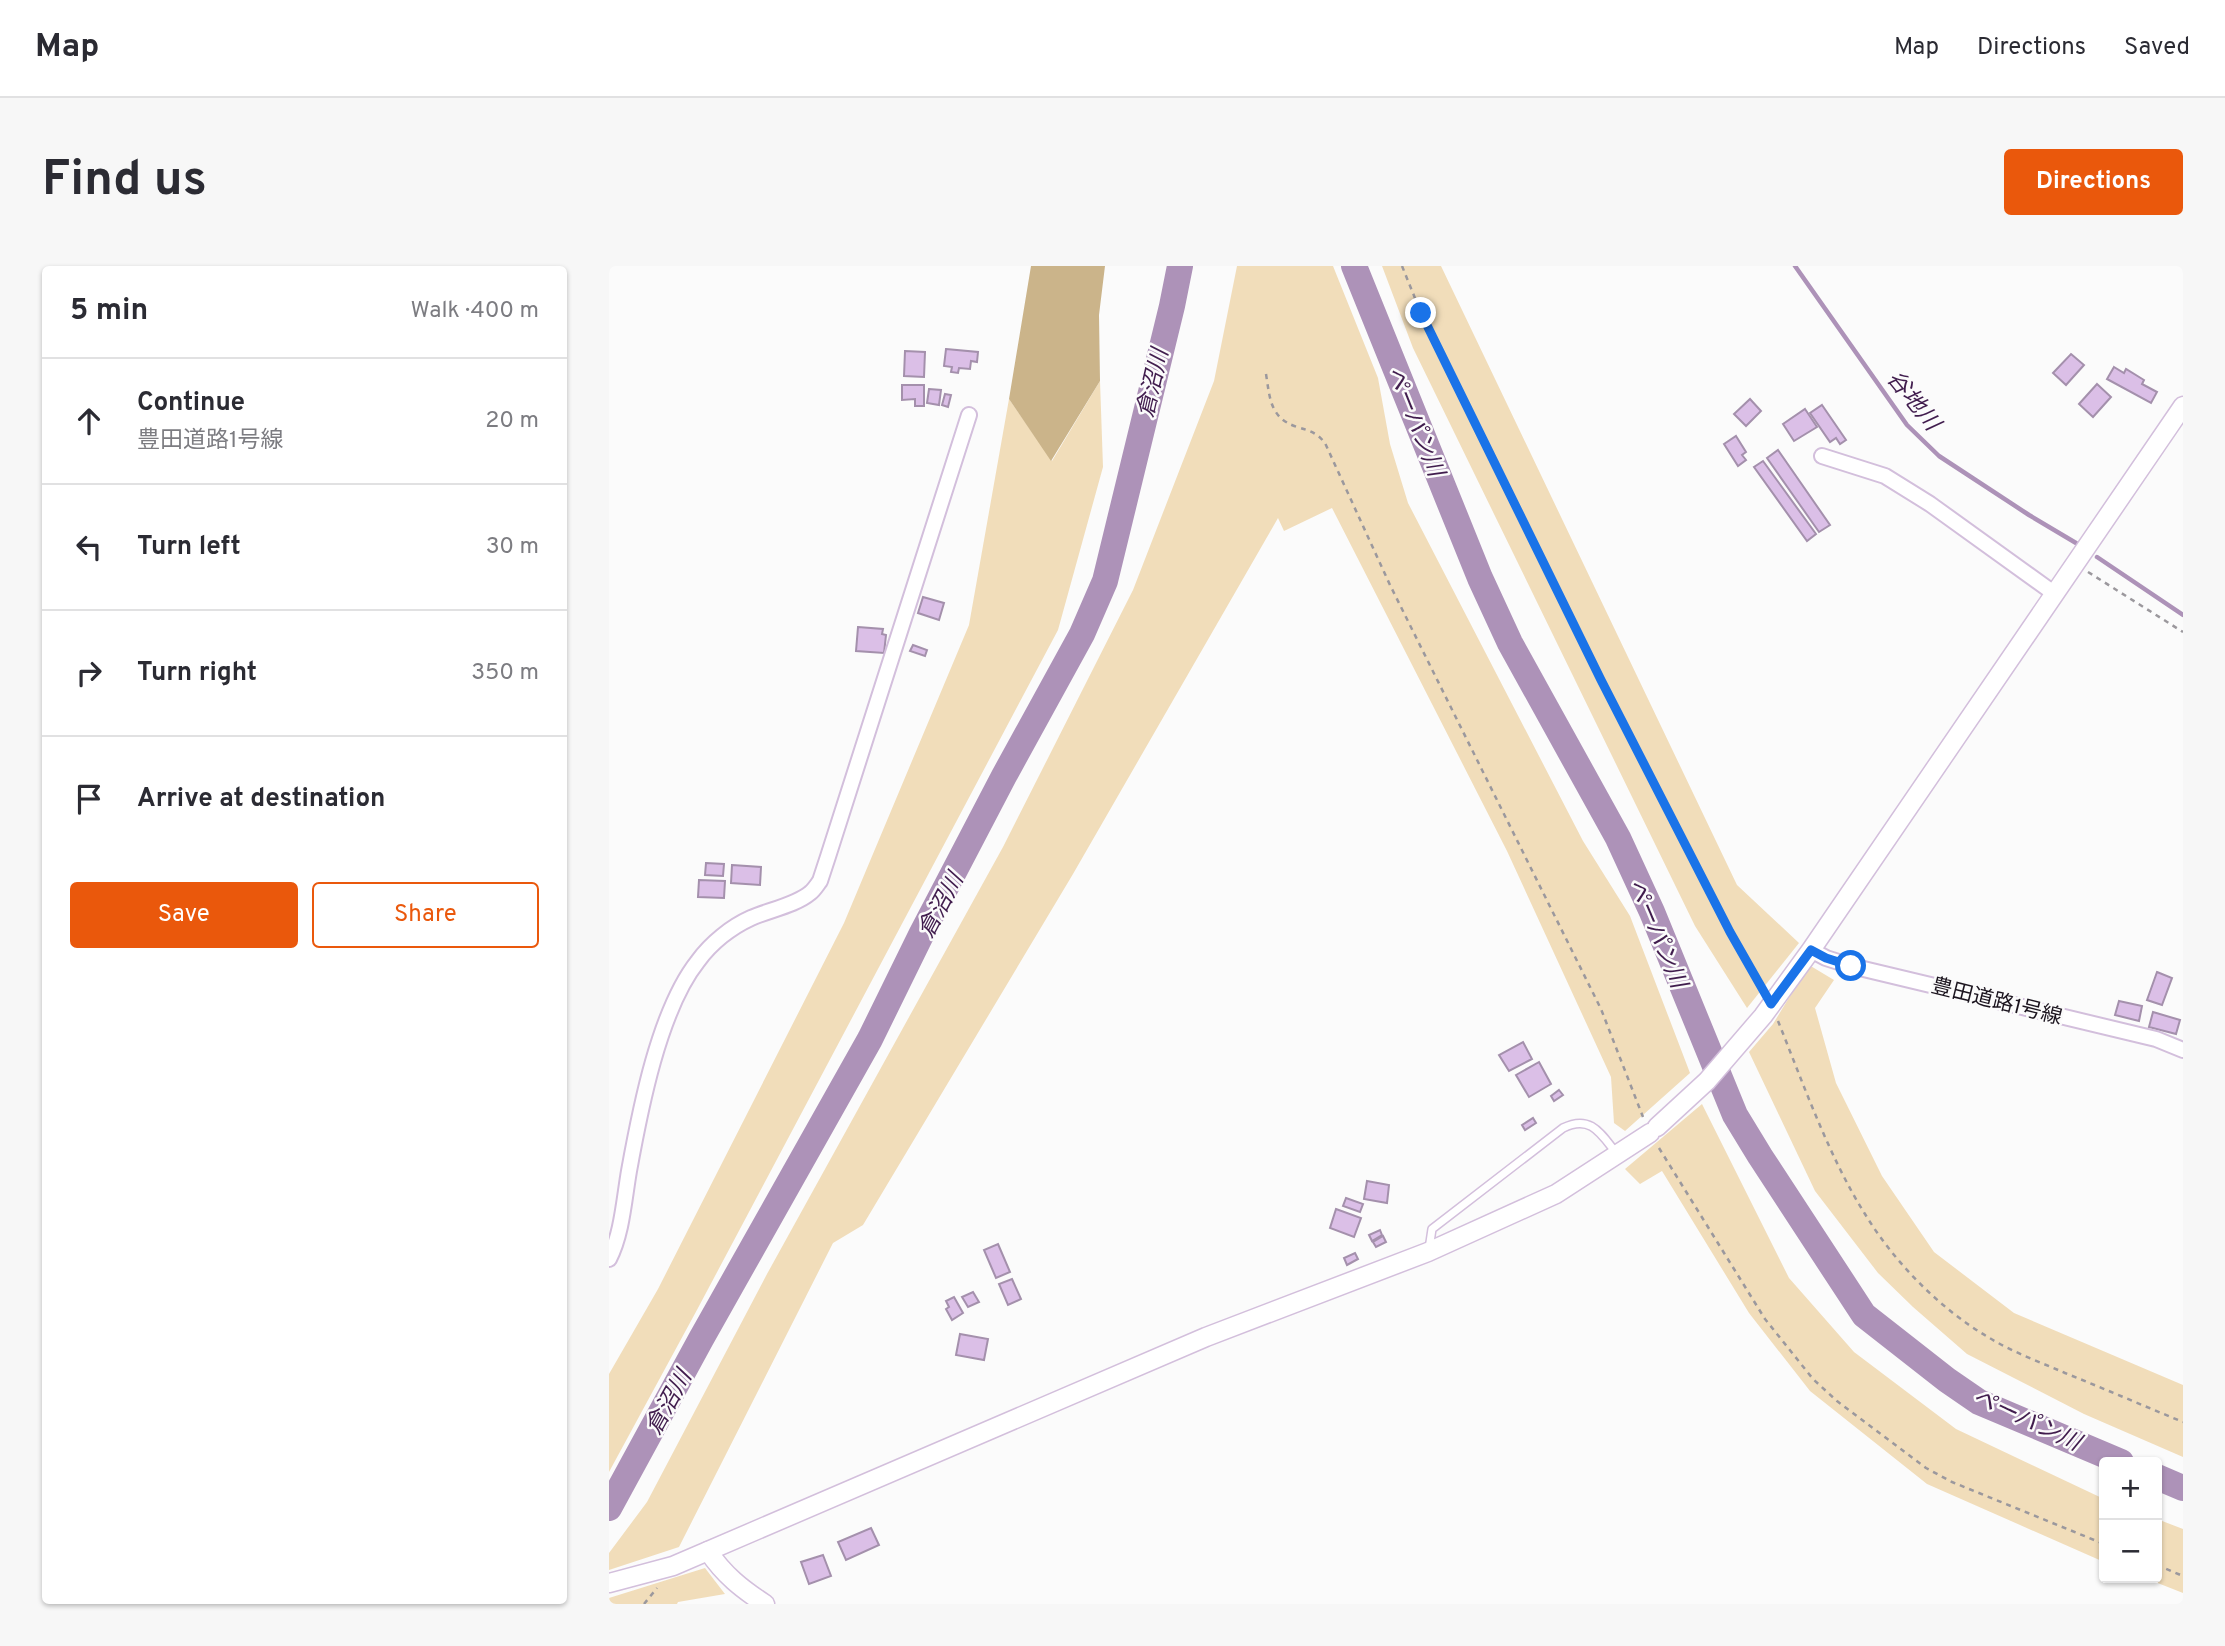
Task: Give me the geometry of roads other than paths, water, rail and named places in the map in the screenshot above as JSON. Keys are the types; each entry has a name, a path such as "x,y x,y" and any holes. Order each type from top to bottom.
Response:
{"street":[{"path":"609,1583 673,1566 1206,1337 1428,1252 1556,1194 1653,1130 1707,1081 1767,1010 1811,950 2183,406"},
{"path":"609,1259 619,1225 633,1148 652,1071 664,1026 675,1000 697,962 717,940 750,919 810,894 820,881 969,415"},
{"path":"1822,456 1885,476 1930,504 2056,594"},
{"name":"豊田道路1号線","path":"1811,950 1851,966 2156,1039 2183,1050"},
{"path":"708,1551 720,1569 739,1587 765,1604"}],"lane":[{"path":"1428,1252 1432,1229 1574,1122 1599,1131 1617,1155"}],"waterway":[{"name":"倉沼川","path":"609,1508 870,1039 1004,776 1082,634 1105,581 1180,266"},
{"name":"ペーパン川","path":"1354,266 1480,578 1510,643 1618,838 1652,912 1735,1115 1760,1156 1864,1315 1979,1402 2109,1457"},
{"name":"谷地川","path":"1795,266 1907,425 1939,456 2076,543"},
{"name":"谷地川","path":"2097,557 2183,615"},
{"name":"ペーパン川","path":"2162,1479 2183,1488"}]}
